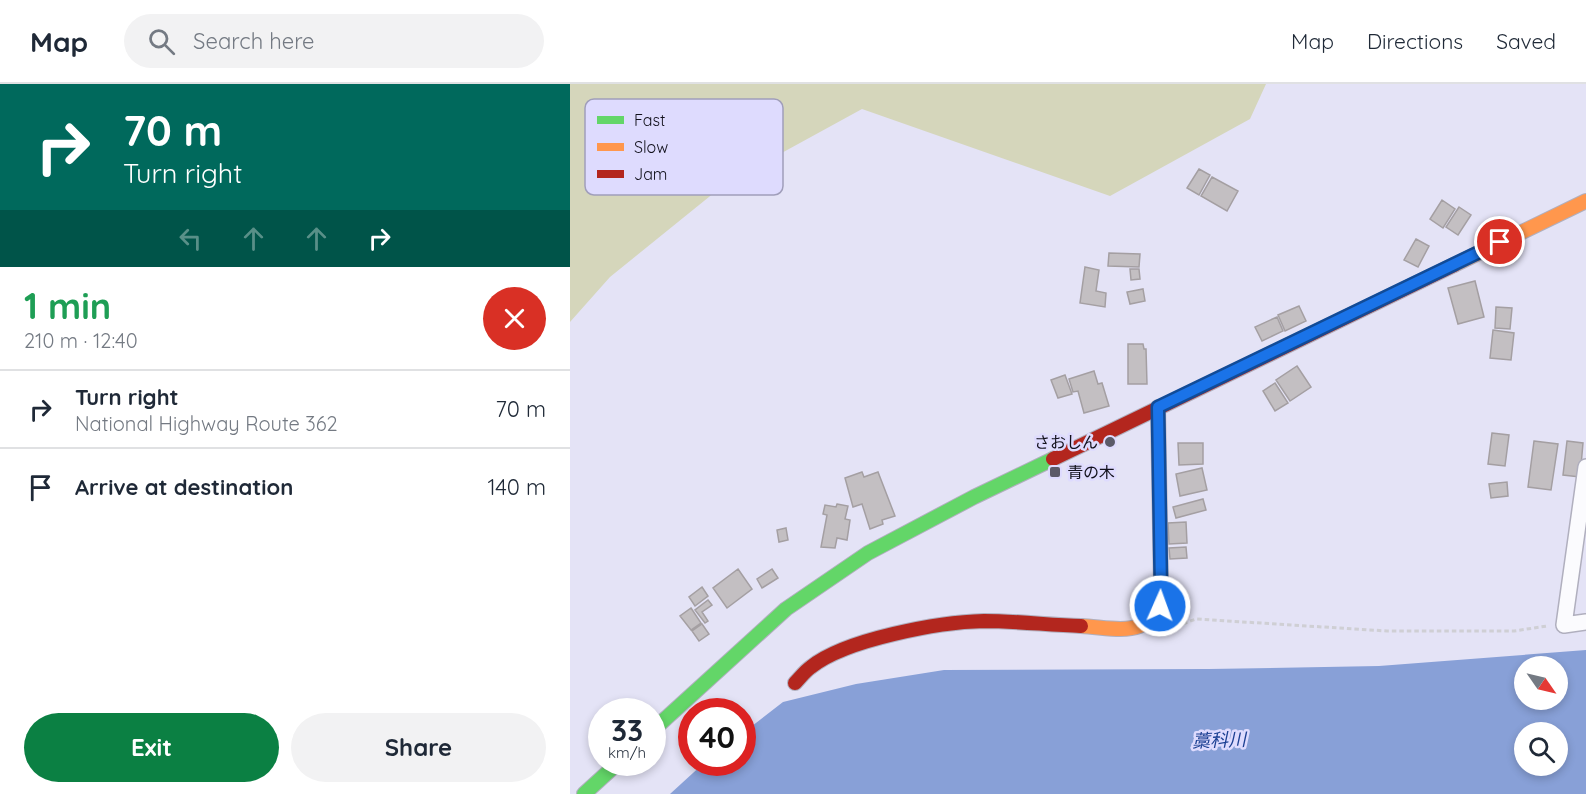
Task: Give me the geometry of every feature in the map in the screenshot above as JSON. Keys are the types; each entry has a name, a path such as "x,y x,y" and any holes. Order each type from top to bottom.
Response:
{"main road":[{"path":"666,718 786,609 868,553 974,497 1586,201"},
{"path":"795,683 812,666 842,650 880,637 932,627 983,621 1130,629 1144,626 1154,618 1160,606 1158,407"},
{"path":"584,794 604,776"}],"street":[{"path":"1586,467 1564,625 1586,622"}],"path":[{"path":"1144,626 1166,630 1196,619 1387,631 1514,631 1564,625"}],"green space":[{"path":"570,84 1266,84 1250,119 1110,196 862,109 783,152 783,99 585,99 585,195 711,195 610,277 570,322"}],"water":[{"name":"藁科川","path":"1586,650 1586,794 670,794 690,776 756,776 756,723 783,702 856,684 944,670 1379,666"}],"building":[{"path":"1199,169 1210,175 1199,195 1187,188"},
{"path":"1212,177 1238,191 1227,211 1201,196"},
{"path":"1442,200 1455,209 1443,228 1430,219"},
{"path":"1459,207 1471,215 1458,235 1446,227"},
{"path":"1416,239 1429,246 1418,267 1404,260"},
{"path":"1109,253 1140,254 1139,267 1108,266"},
{"path":"1085,267 1099,270 1096,291 1106,293 1105,307 1080,303"},
{"path":"1130,269 1139,269 1140,279 1131,280"},
{"path":"1475,281 1484,317 1458,324 1448,288"},
{"path":"1143,289 1145,301 1130,304 1127,292"},
{"path":"1299,306 1306,321 1285,331 1278,315"},
{"path":"1496,307 1512,308 1510,329 1495,328"},
{"path":"1277,317 1283,331 1262,341 1255,327"},
{"path":"1493,330 1514,333 1511,360 1490,358"},
{"path":"1128,344 1143,344 1146,349 1147,384 1128,384"},
{"path":"1297,366 1311,387 1290,401 1276,380"},
{"path":"1094,371 1098,384 1102,383 1109,406 1084,413 1078,391 1073,392 1069,379"},
{"path":"1065,375 1072,394 1058,398 1051,380"},
{"path":"1275,383 1288,403 1275,411 1263,391"},
{"path":"1492,433 1509,435 1505,466 1488,464"},
{"path":"1534,441 1558,444 1551,490 1528,487"},
{"path":"1567,441 1583,443 1580,477 1563,475"},
{"path":"1178,443 1203,443 1203,464 1179,465"},
{"path":"1202,468 1207,490 1180,496 1176,474"},
{"path":"862,472 864,477 878,472 895,516 882,520 883,524 870,529 862,504 853,507 845,478"},
{"path":"1507,482 1508,496 1491,498 1489,484"},
{"path":"1203,499 1206,510 1176,518 1173,507"},
{"path":"837,504 848,506 845,519 850,520 847,540 837,538 835,548 821,547 827,515 823,514 825,505 836,507"},
{"path":"1186,522 1187,543 1169,544 1168,523"},
{"path":"786,528 788,540 779,542 777,530"},
{"path":"1186,547 1187,558 1170,559 1169,548"},
{"path":"738,569 752,589 727,608 713,588"},
{"path":"772,569 778,578 762,588 757,579"},
{"path":"702,587 708,596 695,606 689,597"},
{"path":"708,600 712,605 702,612 708,621 705,623 695,610"},
{"path":"691,608 701,623 691,630 680,616"},
{"path":"702,624 709,634 699,641 692,631"}],"traffic: fast":[{"path":"666,718 786,609 868,553 974,497 1053,459"},
{"path":"584,794 604,776"}],"traffic: slow":[{"path":"1454,265 1586,201"},
{"path":"1081,626 1133,628 1143,624 1151,617 1157,606 1161,590 1158,407"}],"traffic: jam":[{"path":"1053,459 1454,265"},
{"path":"795,683 811,667 847,648 870,640 919,629 984,621 1081,626"}],"place":[{"name":"さおしん","path":"1110,442"},
{"name":"青の木","path":"1055,472"}],"route":[{"path":"1160,606 1158,407 1500,242"}]}
